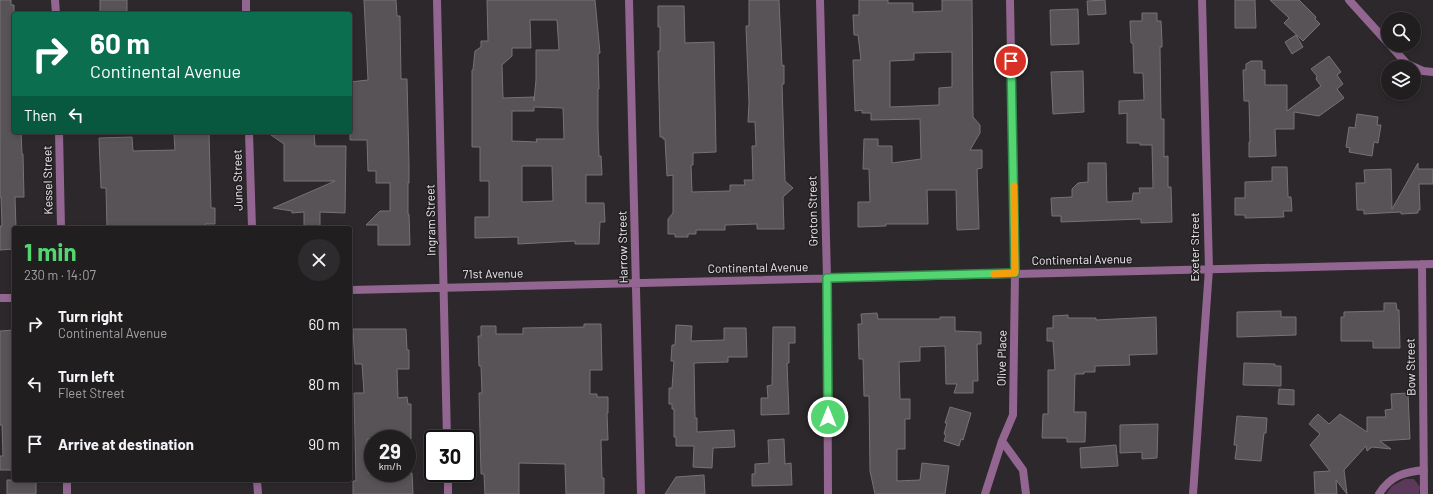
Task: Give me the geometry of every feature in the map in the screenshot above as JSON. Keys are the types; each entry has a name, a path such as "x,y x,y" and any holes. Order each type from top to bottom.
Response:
{"street":[{"path":"55,0 56,12"},
{"path":"246,0 246,12"},
{"name":"Ingram Street","path":"437,0 447,430"},
{"name":"Harrow Street","path":"630,0 640,494"},
{"name":"Groton Street","path":"820,0 827,278 828,494"},
{"name":"Olive Place","path":"985,494 1002,441 1014,415 1015,273 1010,0"},
{"name":"Exeter Street","path":"1193,494 1209,269 1202,0"},
{"path":"1349,0 1381,35"},
{"path":"1396,52 1403,60"},
{"path":"1421,70 1433,72"},
{"name":"Kessel Street","path":"59,134 61,226"},
{"name":"Juno Street","path":"249,134 252,226"},
{"name":"Bow Street","path":"1422,264 1424,494"},
{"name":"Continental Avenue","path":"636,283 1433,264"},
{"name":"71st Avenue","path":"352,290 636,283"},
{"path":"0,298 12,298"},
{"path":"1002,441 1023,470 1026,494"},
{"path":"1379,494 1390,480 1406,472 1424,470"},
{"path":"67,482 67,494"},
{"path":"257,482 258,494"},
{"path":"448,482 448,494"}],"shaded area":[{"path":"1405,479 1414,479 1420,487 1419,494 1386,494 1392,486"}],"building":[{"path":"0,0 11,0 11,5 14,5 14,12 12,12 12,134 21,134 24,197 15,197 16,226 12,226 12,249 0,250 0,226 2,226 0,197"},
{"path":"100,0 127,0 127,12 100,12"},
{"path":"364,0 396,0 397,16 400,16 401,79 407,79 409,165 408,214 410,245 378,245 378,225 366,225 380,211 390,211 390,183 376,183 376,171 368,171 367,140 350,140 350,134 352,134 352,82 368,80"},
{"path":"487,0 595,0 600,53 598,54 598,128 599,156 601,156 602,175 586,175 586,203 604,203 605,222 600,222 599,244 575,244 575,241 518,244 518,237 475,238 475,217 489,217 489,181 480,181 480,147 472,147 472,70 475,51 481,47 481,41 488,41","holes":["530,20 557,20 559,50 536,50 534,101 534,97 503,98 502,65 512,56 512,48 531,48","534,107 563,108 564,139 536,139 537,142 512,141 512,111 534,111","522,166 552,166 553,201 522,202"]},
{"path":"749,0 779,0 782,66 784,65 784,84 782,84 785,181 793,188 783,197 784,229 757,229 757,224 725,225 725,230 696,230 696,234 688,234 688,237 675,237 675,234 668,234 668,219 673,213 673,175 667,176 665,139 660,137 658,51 660,51 660,27 658,27 658,6 684,6 685,43 714,42 716,152 693,153 693,165 691,165 692,192 730,191 730,185 745,185 744,180 753,180 752,146 756,146 755,122 748,122 749,103 746,26 749,26"},
{"path":"859,0 888,0 888,3 913,3 913,12 942,11 942,0 972,0 973,117 980,125 980,133 970,150 982,150 982,168 977,169 979,229 957,230 956,190 927,190 928,224 886,224 886,226 858,227 858,202 870,202 869,169 863,169 864,139 878,139 878,146 892,146 892,163 921,159 920,119 871,120 871,113 862,113 862,110 855,111 853,60 861,60 858,35 854,35 853,15 859,15","holes":["952,52 952,87 939,88 939,105 890,107 890,61 914,60 914,53"]},
{"path":"1105,0 1106,14 1088,15 1087,1"},
{"path":"1235,0 1255,0 1256,28 1235,28"},
{"path":"1270,0 1299,0 1316,17 1315,19 1320,24 1303,41 1284,23 1289,18"},
{"path":"1078,9 1079,44 1051,45 1050,10"},
{"path":"1142,13 1157,13 1157,21 1161,21 1161,119 1164,119 1164,157 1168,156 1168,187 1171,187 1172,222 1141,223 1141,219 1061,222 1061,216 1052,216 1051,198 1072,197 1072,189 1078,183 1088,182 1088,163 1106,163 1107,202 1132,201 1133,193 1140,193 1139,188 1153,188 1152,145 1127,143 1127,113 1119,114 1119,101 1144,100 1143,73 1134,73 1133,43 1131,43 1130,21 1142,21"},
{"path":"1296,35 1303,47 1292,54 1285,42"},
{"path":"1329,56 1341,72 1337,75 1343,84 1337,89 1344,98 1319,116 1294,112 1294,129 1275,129 1276,156 1249,157 1249,101 1244,101 1243,70 1246,70 1246,64 1251,61 1262,61 1262,70 1265,70 1265,85 1287,85 1287,111 1321,86 1316,79 1317,76 1311,69"},
{"path":"1083,71 1084,112 1053,114 1051,72"},
{"path":"1357,114 1378,117 1377,125 1381,125 1378,143 1374,142 1372,156 1349,152 1350,148 1346,147 1349,127 1355,128"},
{"path":"174,134 209,134 211,208 215,208 215,224 205,224 205,226 107,226 106,188 101,188 99,138 132,137 133,151 175,150"},
{"path":"314,134 315,146 346,146 345,213 320,212 320,226 304,226 304,212 292,213 292,211 273,208 335,181 284,181 284,144 271,135"},
{"path":"1418,163 1418,169 1433,169 1433,184 1419,184 1420,210 1418,210 1418,213 1401,214 1401,212 1364,214 1364,210 1357,210 1356,183 1365,183 1364,170 1391,169 1392,209"},
{"path":"1272,167 1287,167 1288,197 1291,197 1292,211 1283,211 1284,217 1245,218 1245,215 1235,215 1235,198 1245,198 1245,182 1272,181"},
{"path":"1384,303 1396,303 1397,310 1399,310 1400,348 1373,348 1373,341 1341,341 1341,317 1344,317 1344,312 1384,311"},
{"path":"1281,311 1281,317 1296,317 1296,335 1237,337 1237,312"},
{"path":"877,313 878,319 940,319 940,317 955,317 955,331 981,332 981,344 977,344 978,381 973,381 973,393 954,393 957,384 946,384 945,346 920,347 920,361 899,362 900,399 910,399 910,419 905,419 905,449 897,449 897,481 920,480 922,463 949,466 945,494 875,494 870,471 869,396 864,396 863,359 859,359 858,324 862,324 861,314"},
{"path":"1068,315 1068,318 1096,318 1096,320 1156,317 1157,354 1129,355 1130,365 1095,366 1095,372 1075,374 1074,412 1086,412 1085,442 1067,442 1067,438 1042,438 1043,414 1048,414 1048,370 1055,370 1053,341 1047,341 1047,328 1053,328 1053,316"},
{"path":"584,324 601,324 602,370 590,370 590,394 597,394 597,397 608,397 608,440 601,440 604,494 566,494 565,464 519,463 519,494 485,494 484,474 481,474 479,393 482,393 478,336 481,336 481,326 496,326 496,334 523,334 523,328 584,327"},
{"path":"676,325 692,326 691,341 724,340 724,328 746,328 747,357 728,357 728,362 694,363 695,418 697,418 697,432 734,430 735,447 713,448 712,468 693,467 694,446 676,446 676,437 674,437 674,409 672,409 672,404 669,404 669,388 672,388 674,361 671,361 672,345 675,345"},
{"path":"773,327 795,327 795,343 789,343 789,363 787,363 789,414 761,415 761,398 768,398 767,386 772,385"},
{"path":"353,329 406,329 407,350 409,350 409,369 397,369 398,398 407,397 408,404 411,404 411,430 364,430 364,482 412,482 413,494 353,494 353,481 356,481 354,393 364,393 362,364 355,364"},
{"path":"12,330 12,470 0,470 0,456 3,456 2,425 0,425 0,331"},
{"path":"1244,363 1275,364 1275,366 1281,366 1281,386 1243,385"},
{"path":"1279,389 1294,390 1294,405 1278,404"},
{"path":"1408,393 1410,439 1380,441 1391,449 1372,447 1367,451 1366,446 1344,470 1347,494 1336,480 1337,494 1315,494 1314,472 1330,471 1310,445 1320,434 1309,424 1313,419 1318,414 1329,424 1340,414 1367,432 1367,417 1386,417 1385,410 1392,409 1391,394"},
{"path":"950,407 971,413 963,440 961,439 959,446 944,441 947,423 945,423"},
{"path":"1237,416 1267,418 1261,461 1235,459 1237,445 1234,445"},
{"path":"1158,424 1157,458 1142,459 1142,452 1120,453 1120,425"},
{"path":"784,439 785,464 791,463 792,485 752,486 752,474 755,474 755,464 769,463 768,440"},
{"path":"1116,445 1118,466 1081,468 1080,448"},
{"path":"704,475 705,494 665,494 676,477"},
{"path":"7,480 12,480 12,482 36,482 36,494 7,494"}],"slow traffic":[{"path":"994,274 1015,273 1014,186"}],"route":[{"path":"828,417 827,278 1015,273 1011,61"}]}
